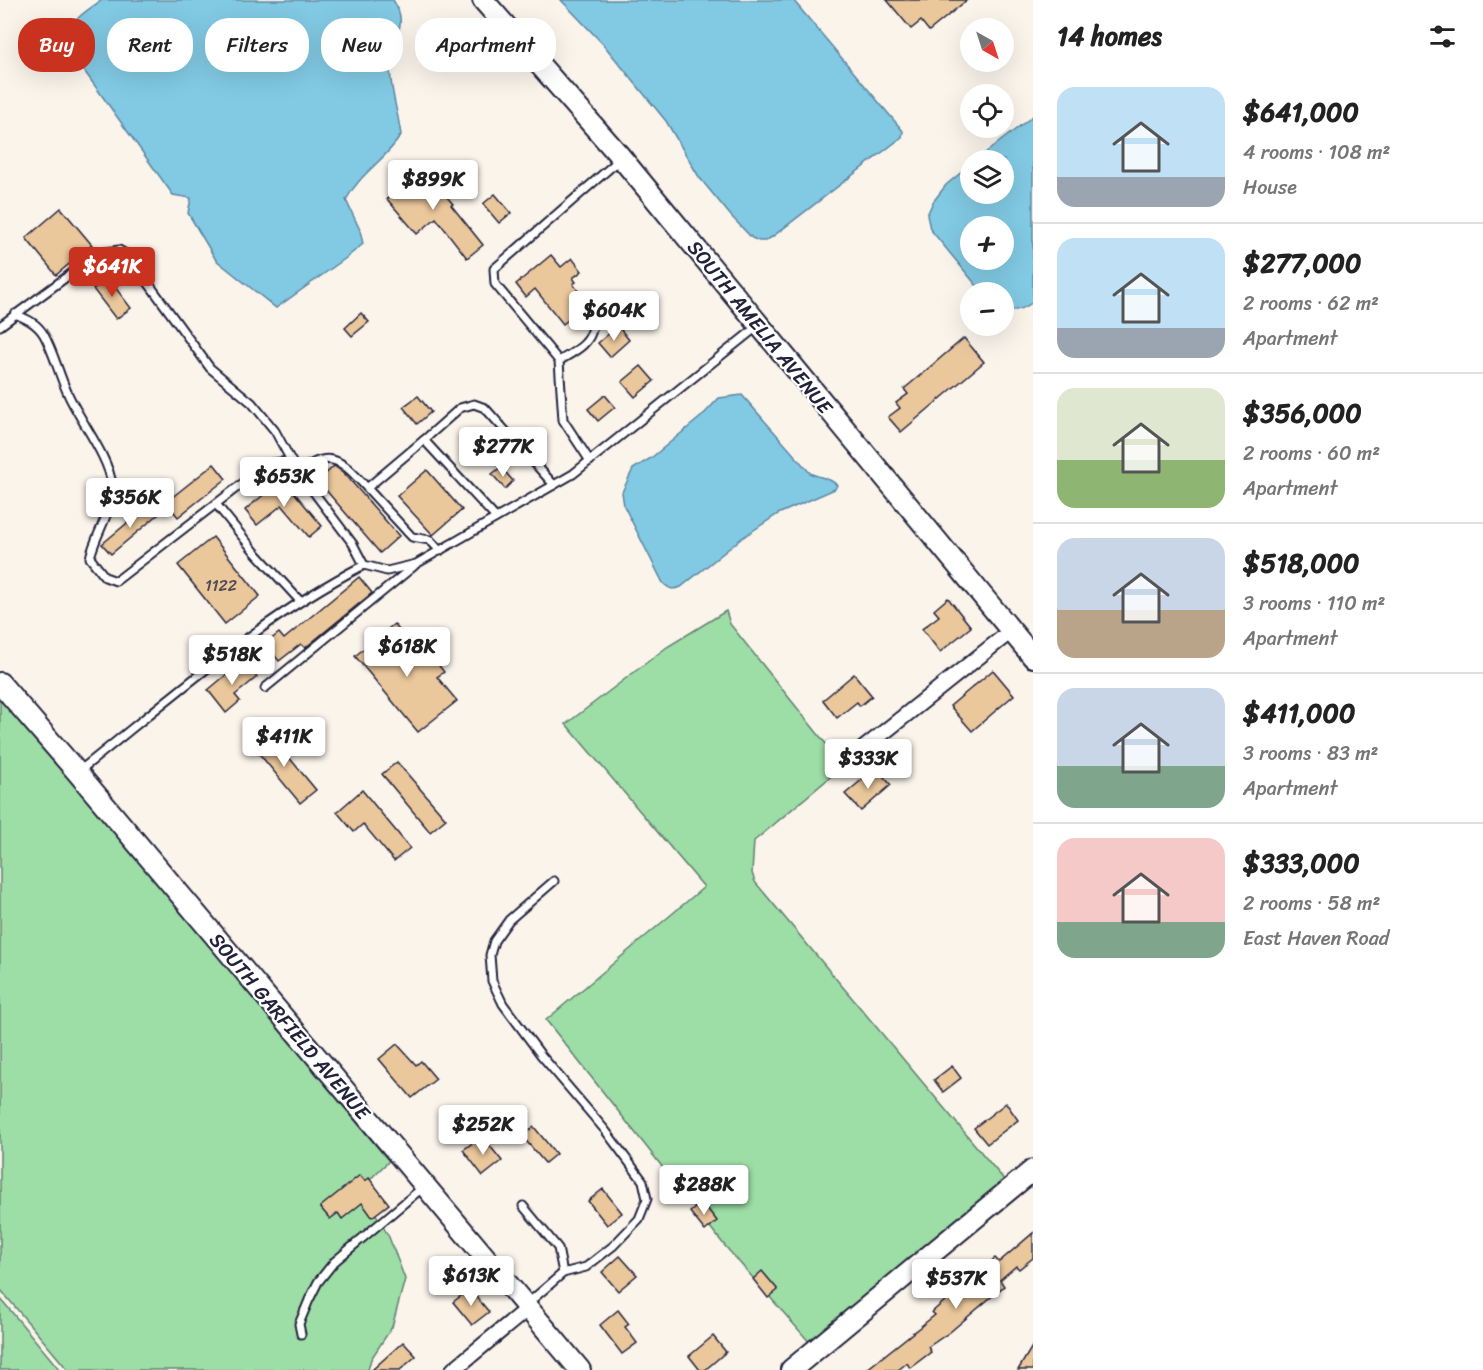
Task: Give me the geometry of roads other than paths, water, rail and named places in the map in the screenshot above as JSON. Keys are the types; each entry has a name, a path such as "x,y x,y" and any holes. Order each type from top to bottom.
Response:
{"street":[{"name":"SOUTH AMELIA AVENUE","path":"483,0 621,158 758,326 1025,642"},
{"path":"863,749 1025,642"},
{"name":"SOUTH GARFIELD AVENUE","path":"0,683 580,1370"},
{"path":"791,1370 1033,1170"},
{"path":"453,1370 526,1307"}],"lane":[{"path":"590,461 563,420 559,360 495,284 494,269 621,158"},
{"path":"0,326 99,253 119,250 128,255 210,368 252,403 275,431 291,462 353,544 364,565"},
{"path":"15,314 33,322 44,334 69,397 109,471 112,486 111,504 93,543 90,558 105,577 116,581 272,463 291,462"},
{"path":"559,360 583,346 591,338 593,326 585,315"},
{"path":"265,687 417,564 573,474 758,326"},
{"path":"367,488 460,408 474,404 484,408 554,485"},
{"path":"424,440 496,518"},
{"path":"299,473 311,463 332,459 347,466 412,537 430,540 440,551"},
{"path":"216,504 255,552 300,601"},
{"path":"77,772 258,630 322,586 364,565 387,571 417,564"},
{"path":"526,1307 563,1273 586,1267 614,1246 639,1219 647,1199 643,1181 605,1130 541,1055 503,1004 492,981 490,956 494,941 509,920 554,881"},
{"path":"301,1334 299,1324 309,1300 318,1282 334,1262 424,1186"},
{"path":"523,1206 558,1248 563,1273"}],"water":[{"path":"102,0 393,0 400,18 321,18 321,72 390,72 401,135 388,152 358,182 346,200 360,230 363,244 276,308 216,260 188,213 191,198 173,195 85,72 95,72 95,18 79,18"},
{"path":"561,0 793,0 903,131 902,137 772,237 759,241 752,238 731,216 699,177 666,121 603,44"},
{"path":"1033,116 1033,302 1014,310 1014,282 974,282 964,270 1014,270 1014,216 960,216 960,265 930,229 927,215 933,202 946,185 960,173 960,204 1014,204 1014,150 989,150 1004,138 1014,138 1014,131"},
{"path":"742,395 810,473 831,480 837,485 835,489 778,514 742,538 681,587 670,588 663,583 624,506 622,492 633,469 651,458 702,416 719,398"}]}
